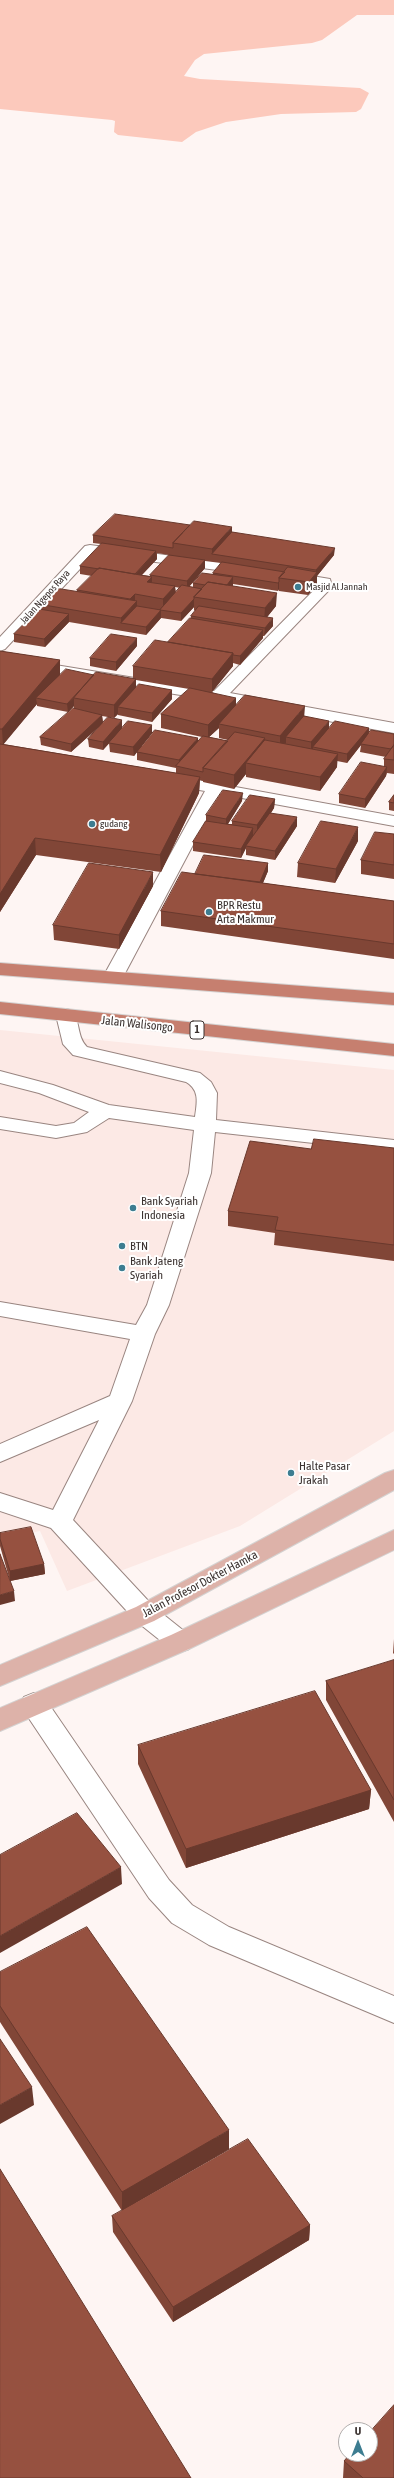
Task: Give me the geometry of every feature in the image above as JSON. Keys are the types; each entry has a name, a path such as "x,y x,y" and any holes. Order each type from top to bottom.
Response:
{"highway":[{"path":"0,968 394,999"},
{"name":"Jalan Walisongo","path":"0,1008 304,1042 394,1050"}],"main road":[{"name":"Jalan Profesor Dokter Hamka","path":"0,1676 145,1614 394,1479"},
{"path":"0,1720 180,1642 394,1539"}],"street":[{"name":"Jalan Ngepos Raya","path":"0,646 90,549 258,572"},
{"path":"218,696 325,587 325,582 274,574"},
{"path":"16,664 218,696 394,728"},
{"path":"154,777 394,821"},
{"path":"113,977 215,788"},
{"path":"60,1522 120,1401 143,1334 158,1305 200,1173 206,1125 207,1092 203,1083 195,1077 80,1051 72,1040 66,1016"},
{"path":"0,1077 46,1089 104,1111 206,1125 394,1146"},
{"path":"0,1123 56,1132 80,1128 104,1111"},
{"path":"0,1309 143,1334"},
{"path":"0,1454 120,1401"},
{"path":"0,1502 60,1522 145,1614 180,1642"},
{"path":"34,1704 159,1889 182,1914 219,1936 394,2010"}],"shaded area":[{"path":"0,0 394,0 394,15 357,15 322,40 312,43 204,54 195,60 184,76 200,79 360,88 369,93 361,109 356,112 281,114 226,122 196,132 182,142 118,135 114,132 115,121 112,120 0,109"},
{"path":"0,1030 394,1070 394,1431 240,1526 67,1591 40,1531 0,1539"}],"building":[{"path":"115,514 190,525 173,543 173,548 93,535"},
{"path":"194,521 232,527 212,549 173,543"},
{"path":"232,532 335,548 316,570 212,554"},
{"path":"102,543 156,551 135,574 80,566"},
{"path":"169,555 205,560 187,581 150,575"},
{"path":"222,562 285,572 279,578 278,583 213,573"},
{"path":"288,567 317,572 309,582 279,578"},
{"path":"99,568 152,577 147,582 175,586 163,599 135,594 130,599 77,590"},
{"path":"202,573 233,577 227,585 208,582 205,585 193,583"},
{"path":"208,582 277,593 265,608 194,597"},
{"path":"182,585 202,589 181,613 160,610"},
{"path":"55,588 137,601 121,618 38,604"},
{"path":"137,606 161,610 146,627 121,623"},
{"path":"199,606 273,618 265,628 191,616"},
{"path":"39,609 69,614 44,639 14,634"},
{"path":"190,618 263,630 240,656 233,655 233,653 168,642"},
{"path":"111,634 137,638 116,662 90,658"},
{"path":"155,640 233,653 212,679 133,666"},
{"path":"0,651 60,660 2,729 0,729"},
{"path":"66,669 94,675 67,704 36,698"},
{"path":"96,672 136,679 114,705 74,698"},
{"path":"139,684 172,690 152,713 118,707"},
{"path":"190,688 236,698 208,725 161,714"},
{"path":"245,695 305,706 280,736 219,724"},
{"path":"73,708 102,715 71,744 40,737"},
{"path":"304,716 329,721 311,742 286,737"},
{"path":"108,717 122,720 103,742 88,739"},
{"path":"128,721 152,725 133,747 109,743"},
{"path":"335,721 369,728 347,754 313,747"},
{"path":"155,730 198,738 179,760 137,752"},
{"path":"371,730 394,734 394,745 391,749 361,744"},
{"path":"235,732 265,738 234,775 203,768"},
{"path":"203,736 228,741 203,768 203,772 176,766"},
{"path":"265,740 338,754 320,777 246,763"},
{"name":"gudang","path":"0,744 200,777 160,855 35,838 0,894"},
{"path":"394,745 394,760 384,759"},
{"path":"361,762 387,767 365,799 339,794"},
{"path":"223,790 243,793 226,819 206,815"},
{"path":"250,795 275,799 257,825 232,821"},
{"path":"394,795 394,803 389,802"},
{"path":"270,813 297,817 275,851 246,846"},
{"path":"206,821 253,828 241,849 193,842"},
{"path":"321,821 358,827 336,869 298,863"},
{"path":"375,832 394,834 394,865 361,860"},
{"path":"204,855 268,863 260,882 195,874"},
{"path":"89,863 153,872 119,935 53,925"},
{"path":"182,872 394,901 394,944 161,911"},
{"path":"314,1139 394,1148 394,1245 275,1230 278,1217 228,1211 250,1141 311,1149"},
{"path":"31,1527 44,1564 10,1571 0,1539 0,1533"},
{"path":"0,1554 14,1591 0,1595"},
{"path":"394,1660 394,1800 326,1681"},
{"path":"315,1691 371,1790 186,1849 138,1745"},
{"path":"77,1813 121,1867 0,1936 0,1855"},
{"path":"87,1927 229,2130 122,2192 0,2006 0,1972"},
{"path":"0,2039 32,2087 0,2105"},
{"path":"248,2139 310,2225 173,2307 112,2216"},
{"path":"0,2169 191,2478 0,2478"},
{"path":"394,2405 394,2478 363,2478 345,2462 378,2462 378,2423"}],"place":[{"name":"Masjid Al Jannah","path":"298,587"},
{"name":"gudang","path":"92,824"},
{"name":"BPR Restu Arta Makmur","path":"209,912"},
{"name":"Bank Syariah Indonesia","path":"133,1208"},
{"name":"BTN","path":"122,1246"},
{"name":"Bank Jateng Syariah","path":"122,1268"},
{"name":"Halte Pasar Jrakah","path":"291,1473"}]}
